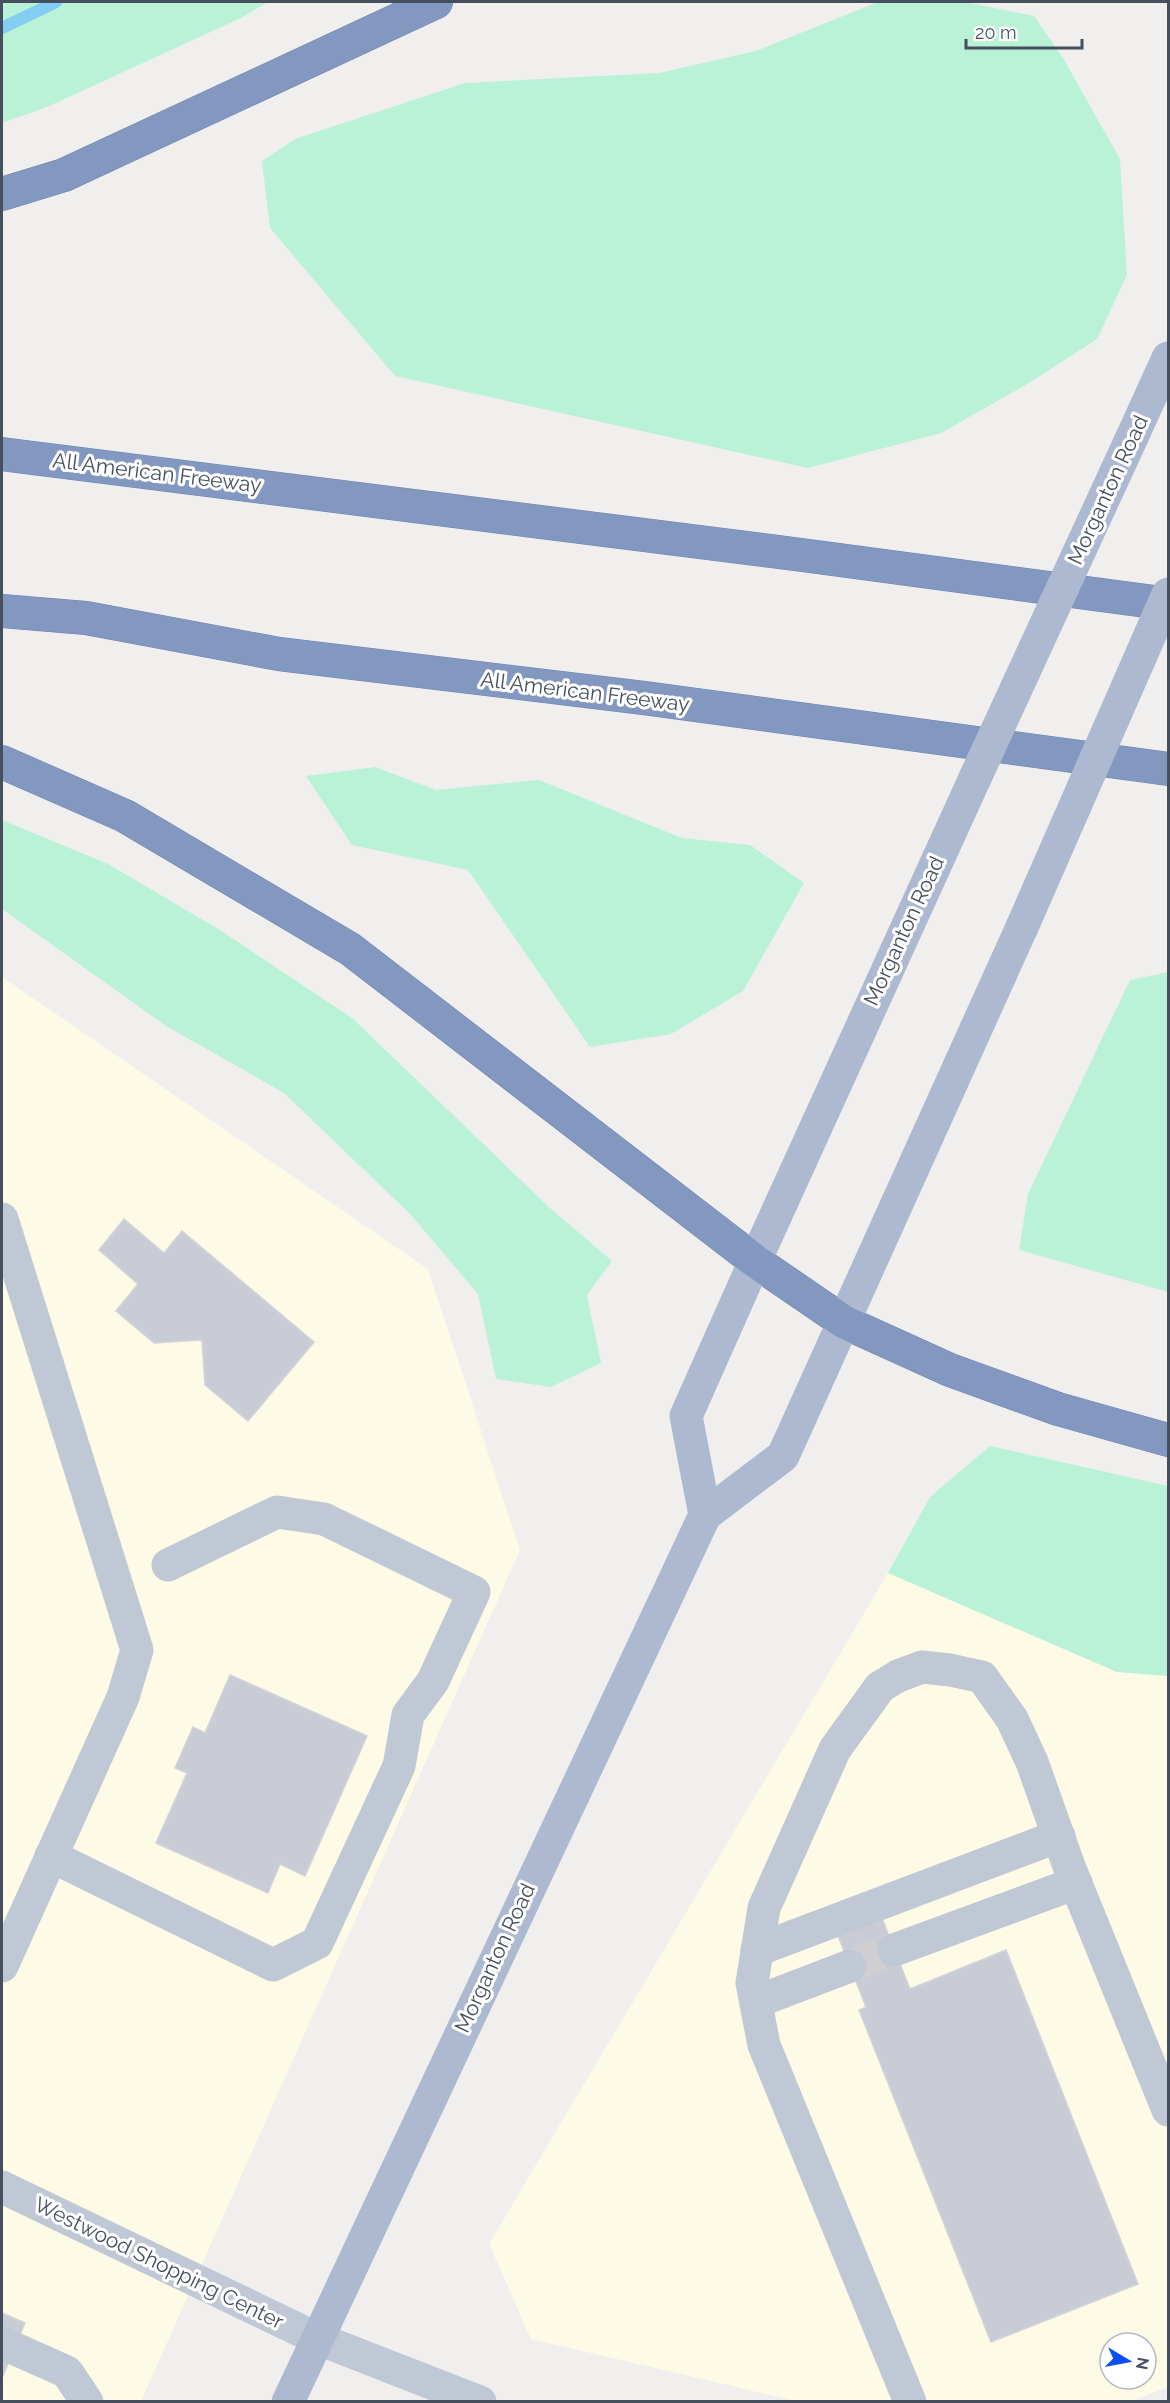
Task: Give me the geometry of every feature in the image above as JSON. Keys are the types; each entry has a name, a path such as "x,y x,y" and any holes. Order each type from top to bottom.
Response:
{"highway":[{"path":"2,194 64,175 436,2"},
{"name":"All American Freeway","path":"2,454 814,556 1168,604"},
{"name":"All American Freeway","path":"2,611 86,618 279,654 656,700 1168,769"},
{"path":"2,762 125,816 350,949 755,1261 844,1322 950,1370 1058,1409 1168,1440"}],"main road":[{"name":"Morganton Road","path":"705,1515 687,1416 929,876 1168,358"},
{"name":"Morganton Road","path":"288,2402 316,2338 705,1515 783,1456 1022,927 1168,594"}],"street":[{"path":"2,1219 137,1650 123,1697 2,1966"},
{"path":"51,1856 273,1965 317,1943 399,1766 408,1715 433,1681 474,1592 324,1519 277,1512 168,1565"},
{"path":"910,2402 764,2045 752,1983 764,1908 835,1749 880,1687 898,1676 922,1667 982,1677 1016,1728 1032,1762 1076,1883 1168,2110"},
{"path":"758,1950 1059,1836"},
{"path":"894,1950 1076,1883"},
{"path":"756,2002 850,1966"},
{"name":"Westwood Shopping Center","path":"2,2187 316,2338 480,2402"},
{"path":"2,2343 67,2372 87,2402"}],"shaded area":[{"path":"2,977 428,1269 520,1550 141,2401 2,2401"},
{"path":"888,1573 1117,1672 1168,1659 1168,2387 1158,2391 1158,2331 1098,2331 1098,2391 1158,2391 1129,2402 796,2401 531,2339 489,2244"}],"green space":[{"path":"2,2 268,2 241,18 47,107 2,123"},
{"path":"878,2 965,2 1034,16 1063,58 1120,159 1127,275 1097,339 1029,383 941,433 808,468 395,376 270,228 262,161 295,139 465,83 659,73 756,51"},
{"path":"375,767 436,790 539,780 682,838 750,845 804,883 743,991 671,1034 590,1047 468,870 352,845 306,776"},
{"path":"2,820 108,864 220,930 352,1018 550,1208 612,1261 587,1295 601,1363 551,1387 496,1379 478,1294 410,1214 284,1093 166,1026 2,909"},
{"path":"1168,972 1168,1292 1019,1250 1028,1194 1130,980"},
{"path":"990,1446 1168,1486 1168,1676 1117,1672 888,1573 930,1497"}],"building":[{"path":"124,1219 164,1253 182,1231 314,1342 248,1421 205,1385 202,1340 154,1343 116,1311 138,1284 99,1250"},
{"path":"230,1675 367,1736 305,1876 280,1864 268,1893 156,1843 187,1773 175,1768 193,1727 205,1733"},
{"path":"882,1918 910,1989 1006,1950 1138,2284 991,2342 859,2010 866,2007 838,1936"},
{"path":"2,2313 25,2323 2,2378"}],"waterway":[{"path":"2,28 56,2"}],"tunnel":[{"path":"850,1966 894,1950"}]}
